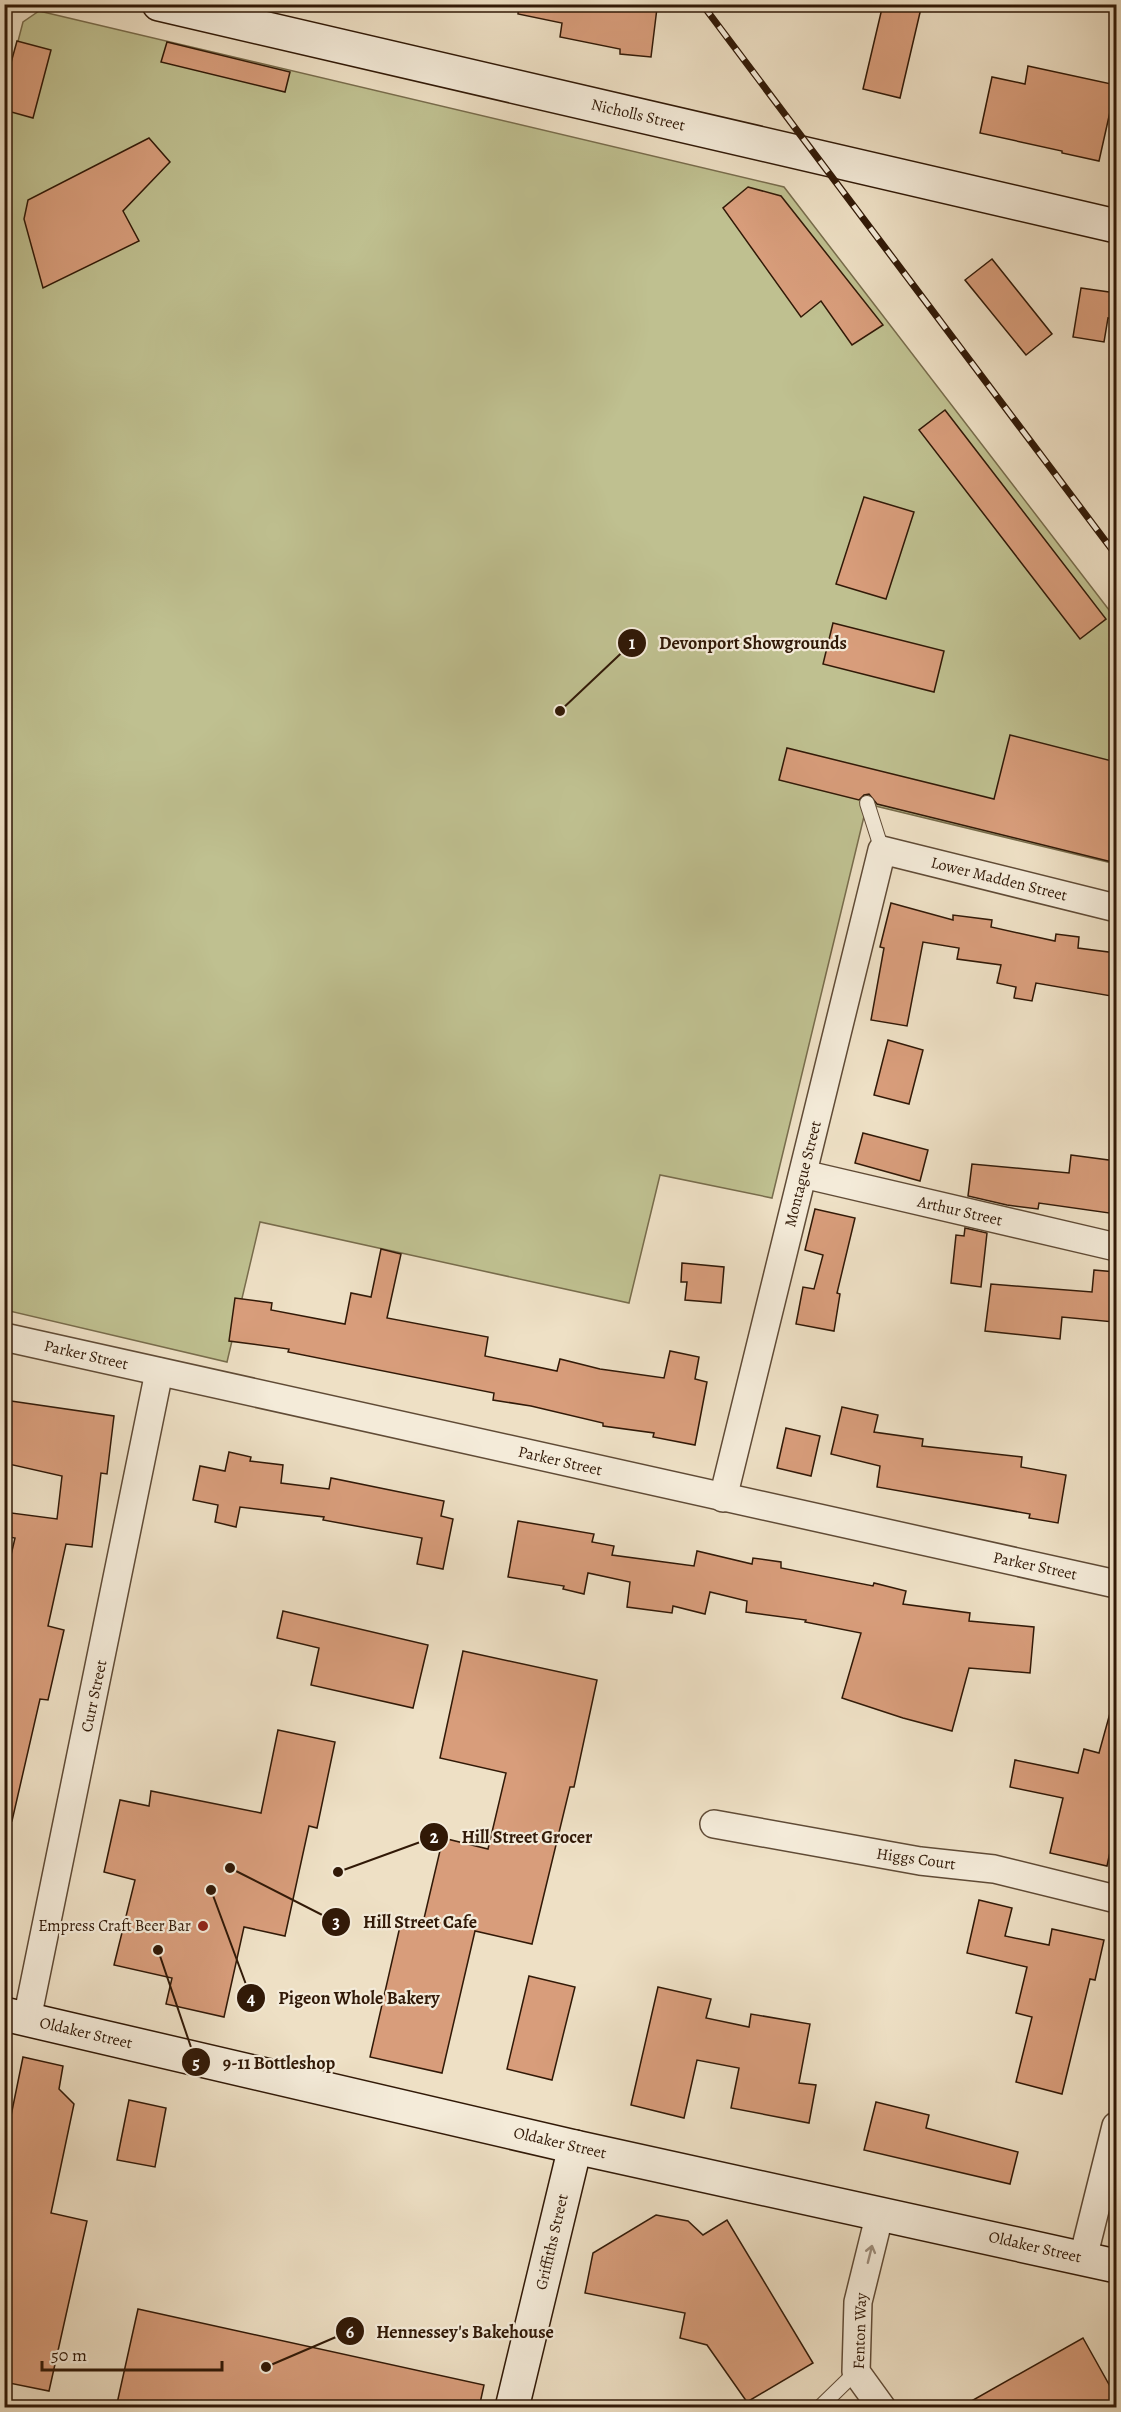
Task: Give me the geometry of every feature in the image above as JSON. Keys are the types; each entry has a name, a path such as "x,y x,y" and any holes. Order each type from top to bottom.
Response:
{"street":[{"name":"Nicholls Street","path":"159,4 1116,226"},
{"name":"Lower Madden Street","path":"882,850 1116,908"},
{"name":"Montague Street","path":"723,1498 882,850"},
{"name":"Arthur Street","path":"803,1174 1116,1247"},
{"name":"Parker Street","path":"4,1337 1116,1584"},
{"name":"Curr Street","path":"16,2017 159,1372"},
{"name":"Higgs Court","path":"714,1824 921,1861 994,1869 1116,1899"},
{"name":"Oldaker Street","path":"16,2017 575,2147 1116,2266"},
{"path":"1083,2258 1116,2126"},
{"name":"Griffiths Street","path":"512,2408 575,2147"},
{"name":"Fenton Way","path":"880,2213 858,2302 856,2372 882,2408"}],"lane":[{"path":"867,803 882,850"},
{"path":"819,2408 856,2372"}],"green space":[{"path":"39,11 784,187 1116,619 1116,864 867,804 772,1198 660,1175 629,1303 260,1222 227,1362 5,1310 4,95 23,22"}],"building":[{"path":"519,4 621,4 657,8 651,57 620,54 620,49 560,37 562,23 518,14"},
{"path":"883,4 922,4 900,98 863,89"},
{"path":"17,41 51,50 33,118 4,110 4,88"},
{"path":"167,42 290,72 285,92 161,62"},
{"path":"1028,66 1116,85 1099,161 980,133 992,77 1025,84"},
{"path":"149,138 170,162 123,211 139,241 43,288 24,219 28,200"},
{"path":"748,187 781,196 883,325 852,345 821,301 801,317 723,208"},
{"path":"992,259 1052,334 1026,355 965,280"},
{"path":"1081,288 1116,293 1116,320 1108,318 1104,342 1073,337"},
{"path":"945,410 1106,619 1080,639 919,430"},
{"path":"864,497 914,512 886,599 836,584"},
{"path":"833,623 944,651 934,692 823,664"},
{"path":"1010,735 1116,762 1116,863 877,804 869,794 859,800 779,780 787,748 994,799"},
{"path":"891,903 953,920 953,915 992,920 991,927 1055,941 1056,934 1079,937 1078,948 1116,953 1111,996 1036,983 1032,1001 1014,998 1016,987 997,983 1001,965 957,959 959,948 923,942 907,1026 871,1020 884,948 880,947"},
{"path":"888,1040 923,1050 909,1104 874,1095"},
{"path":"863,1133 928,1150 920,1181 855,1163"},
{"path":"1071,1155 1116,1161 1116,1214 1039,1203 1038,1209 968,1196 972,1164 1069,1173"},
{"path":"815,1209 855,1218 837,1293 840,1294 834,1331 796,1324 803,1287 814,1289 823,1255 805,1250"},
{"path":"965,1228 987,1233 981,1287 951,1283 956,1235 964,1236"},
{"path":"381,1249 401,1254 387,1318 488,1337 485,1356 557,1371 560,1359 600,1369 664,1378 670,1351 699,1357 695,1379 707,1382 695,1445 653,1437 654,1433 603,1426 603,1423 531,1406 493,1400 494,1393 288,1352 289,1349 229,1341 235,1298 272,1303 271,1310 345,1324 351,1293 371,1297"},
{"path":"682,1263 724,1267 721,1303 685,1300 687,1282 681,1282"},
{"path":"1094,1270 1116,1272 1114,1322 1062,1317 1060,1339 985,1331 991,1284 1092,1292"},
{"path":"4,1400 114,1416 107,1474 101,1473 92,1547 66,1544 48,1626 64,1630 48,1700 40,1699 12,1821 4,1820 4,1585 15,1538 4,1536 4,1512 57,1519 62,1476 4,1463"},
{"path":"842,1407 878,1415 874,1432 923,1439 922,1446 1022,1457 1021,1467 1066,1475 1058,1523 1029,1518 1030,1514 877,1487 880,1466 831,1454"},
{"path":"786,1428 820,1436 811,1476 777,1468"},
{"path":"229,1452 251,1457 250,1461 283,1465 281,1483 329,1489 331,1478 444,1501 441,1516 453,1519 443,1569 417,1564 422,1538 323,1520 324,1517 240,1507 236,1527 215,1522 218,1505 193,1500 200,1466 225,1471"},
{"path":"518,1521 594,1534 592,1542 614,1546 612,1555 694,1566 697,1551 752,1564 753,1558 781,1562 781,1568 873,1586 874,1583 906,1591 903,1604 970,1613 969,1621 1034,1627 1030,1673 969,1668 952,1731 903,1718 842,1698 861,1633 805,1622 806,1620 746,1612 747,1601 710,1592 705,1614 673,1606 672,1613 627,1607 630,1582 588,1573 584,1594 563,1589 564,1586 508,1577"},
{"path":"283,1611 428,1645 413,1708 311,1685 319,1648 277,1638"},
{"path":"463,1651 597,1680 574,1787 570,1787 532,1944 475,1931 442,2073 370,2057 401,1922 422,1927 443,1838 488,1849 506,1773 440,1758"},
{"path":"1110,1713 1116,1714 1116,1824 1107,1866 1050,1853 1063,1798 1010,1787 1015,1760 1078,1773 1084,1749 1099,1753"},
{"path":"278,1730 335,1742 317,1828 309,1826 285,1936 244,1927 224,2017 166,2004 172,1978 114,1965 135,1880 104,1872 120,1800 149,1806 151,1791 261,1813"},
{"path":"979,1900 1012,1908 1005,1936 1049,1945 1052,1929 1104,1940 1095,1980 1090,1979 1062,2094 1016,2082 1032,2017 1016,2013 1027,1967 967,1953"},
{"path":"529,1976 575,1987 552,2080 507,2069"},
{"path":"658,1987 711,1999 706,2018 749,2027 751,2014 810,2024 799,2083 816,2085 809,2123 731,2108 739,2068 697,2060 684,2118 631,2105"},
{"path":"23,2057 63,2066 59,2089 74,2104 51,2213 87,2221 49,2391 4,2382 4,2150"},
{"path":"129,2100 166,2108 155,2167 117,2160"},
{"path":"876,2102 929,2115 926,2128 1018,2152 1010,2184 864,2150"},
{"path":"656,2215 688,2221 703,2235 727,2220 813,2363 747,2402 707,2345 680,2338 685,2313 585,2293 593,2253"},
{"path":"138,2309 484,2385 479,2408 116,2408"},
{"path":"1083,2338 1116,2397 1116,2408 959,2408"}],"railway":[{"path":"702,4 1116,555"}],"place":[{"name":"Devonport Showgrounds","path":"560,711"},
{"name":"Hill Street Cafe","path":"230,1868"},
{"name":"Hill Street Grocer","path":"338,1872"},
{"name":"Pigeon Whole Bakery","path":"211,1890"},
{"name":"Empress Craft Beer Bar","path":"203,1926"},
{"name":"9-11 Bottleshop","path":"158,1950"},
{"name":"Hennessey's Bakehouse","path":"266,2367"}]}
